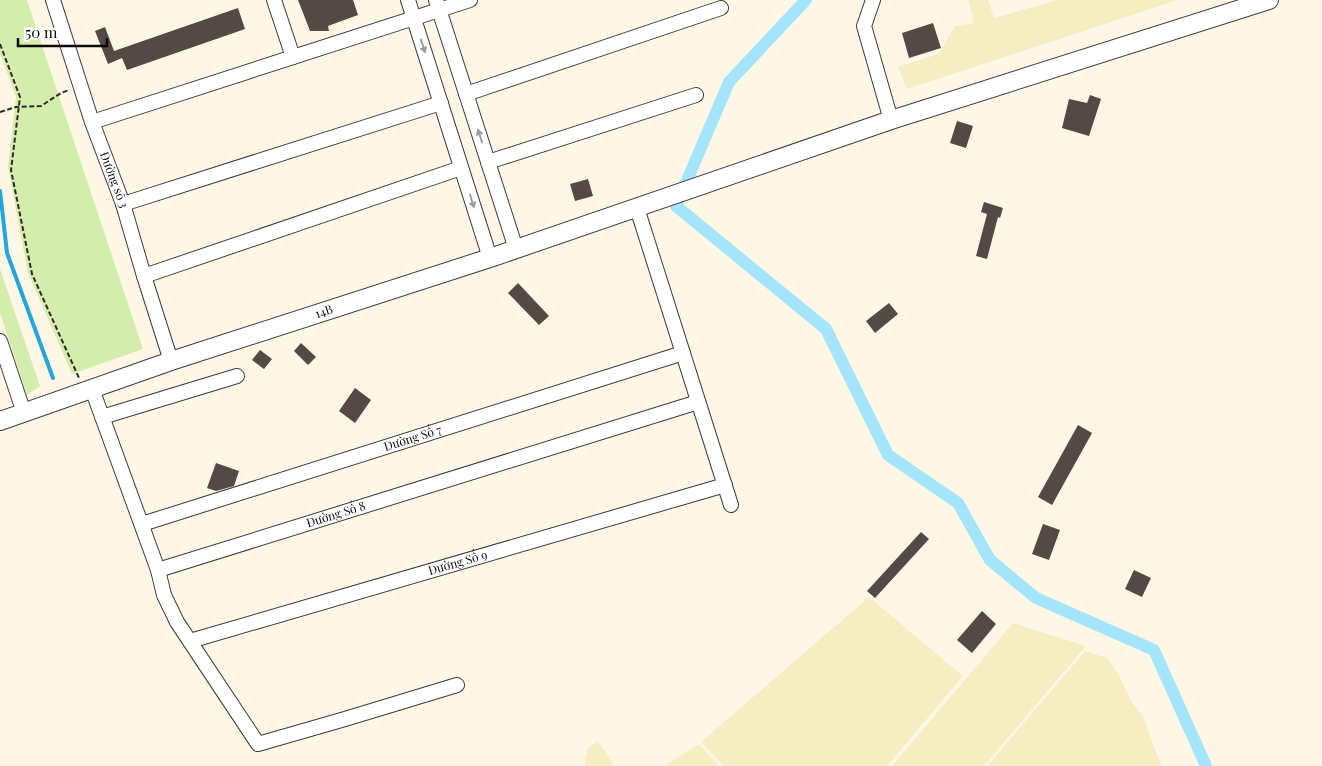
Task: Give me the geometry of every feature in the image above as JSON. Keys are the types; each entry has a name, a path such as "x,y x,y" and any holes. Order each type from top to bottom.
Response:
{"street":[{"name":"Đường số 3","path":"53,0 92,122 123,204 171,361"},
{"path":"274,0 293,57"},
{"path":"408,0 490,258"},
{"path":"92,122 414,18 438,5 470,0"},
{"path":"873,0 864,26 891,120"},
{"name":"14B","path":"0,421 171,361 490,258 891,120 1269,0"},
{"path":"438,5 516,249"},
{"path":"466,94 721,8"},
{"path":"488,162 696,94"},
{"path":"123,204 441,103"},
{"path":"144,276 461,168"},
{"path":"644,205 683,353 731,505"},
{"path":"0,341 24,413"},
{"name":"Đường Số 7","path":"142,524 683,353"},
{"path":"102,417 238,376"},
{"path":"88,391 102,417 142,524 158,570 164,595 177,622 258,744 457,685"},
{"name":"Đường Số 8","path":"158,570 698,402"},
{"name":"Đường Số 9","path":"190,641 725,485"}],"path":[{"path":"0,44 20,97 11,170 32,274 88,391"},
{"path":"0,112 18,107 41,106 61,93 81,86"}],"shaded area":[{"path":"968,0 988,0 994,18 1057,0 1178,0 907,89 898,67 938,54 955,26 974,23"},
{"path":"869,597 963,676 887,766 724,766 701,742"},
{"path":"1013,623 1086,646 984,766 892,766"},
{"path":"1085,651 1107,658 1119,675 1131,701 1143,716 1161,766 987,766"},
{"path":"598,741 615,766 584,766 588,748"},
{"path":"699,744 719,766 664,766"}],"green space":[{"path":"0,0 27,0 143,349 72,374 28,273 8,167 16,97 0,53"},
{"path":"0,269 40,386 27,395 0,313"}],"building":[{"path":"298,0 353,0 358,15 328,26 329,31 310,31"},
{"path":"238,8 245,29 127,70 122,58 108,64 95,31 105,27 114,51"},
{"path":"933,23 941,48 909,58 902,33"},
{"path":"1090,95 1101,99 1089,136 1062,128 1069,99 1087,103"},
{"path":"957,121 973,126 966,148 950,143"},
{"path":"588,179 593,196 575,201 570,184"},
{"path":"984,202 1003,208 1000,218 998,217 987,259 976,256 987,214 981,212"},
{"path":"518,283 549,316 539,325 508,293"},
{"path":"889,303 898,314 875,333 866,321"},
{"path":"301,343 316,357 308,365 294,351"},
{"path":"260,350 272,359 264,369 252,360"},
{"path":"355,388 371,400 355,423 339,411"},
{"path":"1078,425 1092,433 1052,505 1038,497"},
{"path":"216,463 239,471 234,486 216,491 207,488"},
{"path":"1043,524 1060,530 1049,560 1032,554"},
{"path":"921,532 929,539 875,598 867,591"},
{"path":"1134,570 1151,578 1142,597 1125,589"},
{"path":"982,611 996,624 972,653 957,640"}],"waterway":[{"path":"806,0 729,82 676,206 826,329 888,455 958,503 990,560 1036,598 1154,650 1206,766"},
{"path":"0,191 7,253 53,378"}]}
